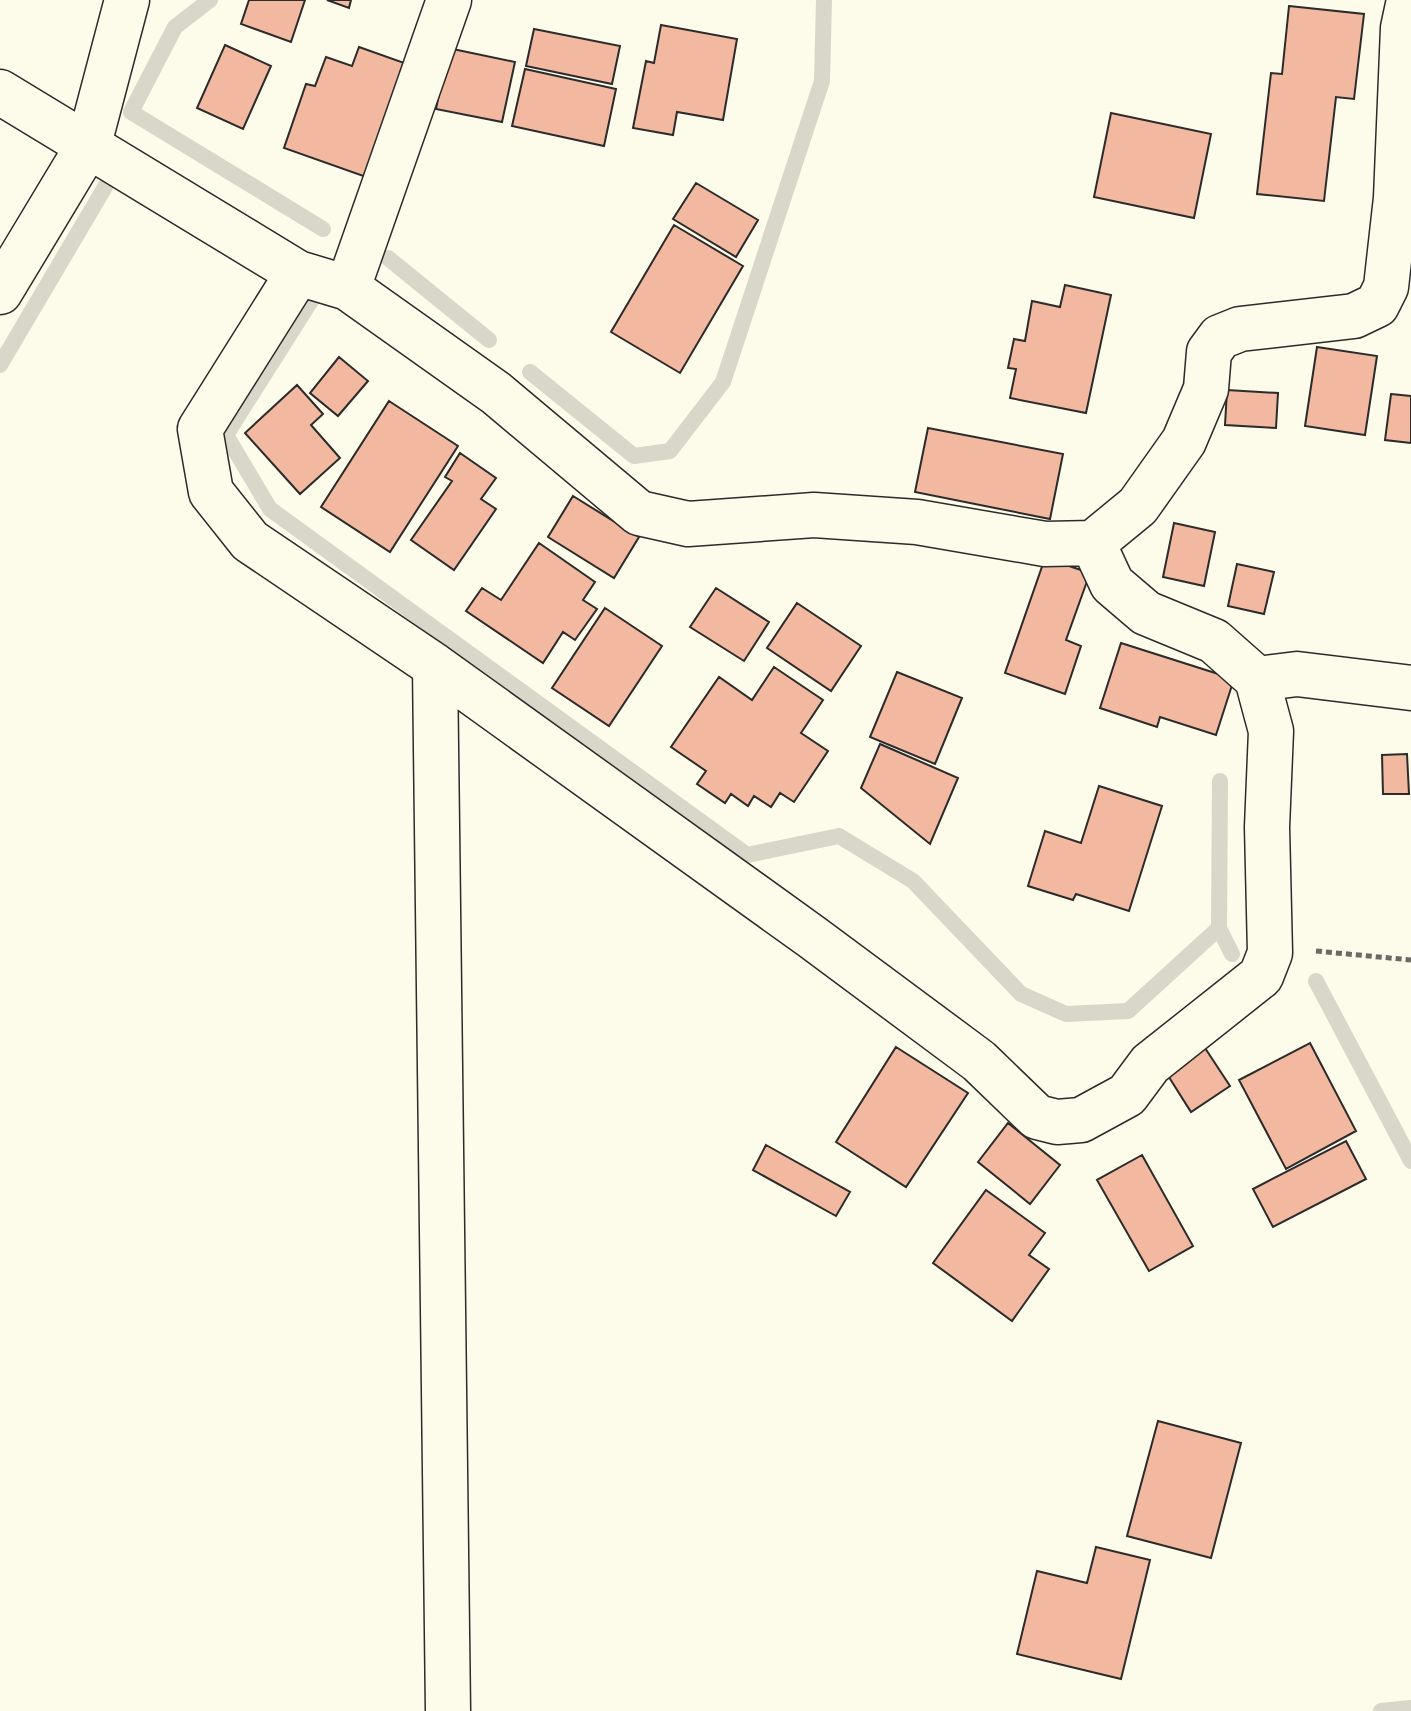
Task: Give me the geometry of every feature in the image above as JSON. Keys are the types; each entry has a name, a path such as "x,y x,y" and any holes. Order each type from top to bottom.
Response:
{"street":[{"path":"0,292 89,144 127,0"},
{"path":"348,288 449,0"},
{"path":"0,92 298,273 348,288 496,393 639,513 688,524 814,515 917,522 1045,544 1093,543 1138,506 1184,441 1206,389 1209,352 1220,337 1240,329 1354,316 1377,305 1386,287 1396,198 1403,28 1409,0"},
{"path":"298,273 200,429 211,492 250,541 435,666 967,1052 1037,1117 1057,1122 1081,1120 1127,1095 1150,1064 1261,976 1270,953 1267,827 1271,731 1257,679 1214,641 1146,613 1112,584 1093,543"},
{"path":"435,666 448,1711"},
{"path":"1257,679 1297,674 1411,688"}],"path":[{"path":"1270,953 1318,951 1411,960"}],"building":[{"path":"249,0 305,0 291,42 241,24"},
{"path":"327,0 351,0 349,8"},
{"path":"1289,6 1364,14 1354,99 1336,97 1324,201 1257,194 1271,73 1282,74"},
{"path":"661,25 737,39 723,120 677,112 673,135 633,128 646,61 654,63"},
{"path":"534,29 620,46 612,84 526,66"},
{"path":"225,45 271,66 243,129 197,108"},
{"path":"359,47 410,65 369,178 284,148 306,84 315,86 326,57 352,66"},
{"path":"448,48 515,62 502,122 436,109"},
{"path":"525,69 616,89 604,146 512,126"},
{"path":"1111,113 1211,134 1194,218 1094,197"},
{"path":"696,183 758,220 736,257 673,219"},
{"path":"674,225 743,266 680,373 611,332"},
{"path":"1065,285 1111,295 1086,413 1010,398 1016,369 1008,368 1014,339 1025,341 1032,301 1060,307"},
{"path":"1317,347 1377,356 1365,435 1305,426"},
{"path":"339,357 368,381 338,416 310,393"},
{"path":"297,385 323,414 311,425 340,458 300,494 245,433"},
{"path":"1227,390 1278,393 1276,428 1225,425"},
{"path":"1391,394 1411,396 1411,443 1385,440"},
{"path":"389,401 458,446 390,552 321,507"},
{"path":"928,428 1063,454 1050,519 915,492"},
{"path":"460,453 496,478 481,499 496,509 454,570 411,540 452,481 445,477"},
{"path":"573,496 639,537 614,578 548,537"},
{"path":"1174,523 1215,532 1204,586 1163,577"},
{"path":"539,543 595,582 583,600 597,609 575,640 563,632 543,663 466,611 482,588 501,600"},
{"path":"1045,558 1090,573 1066,640 1081,646 1065,694 1005,673"},
{"path":"1237,564 1274,572 1264,614 1228,606"},
{"path":"716,588 769,622 744,661 690,627"},
{"path":"797,603 861,646 831,691 767,648"},
{"path":"605,608 662,646 609,726 552,688"},
{"path":"1121,643 1234,679 1216,735 1160,717 1157,727 1100,708"},
{"path":"774,667 823,700 801,733 828,751 794,802 780,793 771,807 754,796 748,806 731,794 725,803 697,784 706,771 671,747 719,677 752,700"},
{"path":"897,672 962,698 935,764 870,737"},
{"path":"880,744 958,778 930,844 861,788"},
{"path":"1407,754 1409,794 1383,794 1382,755"},
{"path":"1099,786 1162,806 1129,911 1076,894 1073,900 1028,886 1045,831 1081,843"},
{"path":"1310,1043 1356,1131 1286,1169 1239,1080"},
{"path":"896,1047 968,1093 906,1187 836,1142"},
{"path":"1205,1048 1230,1086 1191,1112 1167,1074"},
{"path":"1008,1123 1060,1165 1030,1204 978,1162"},
{"path":"1346,1141 1366,1179 1273,1227 1253,1189"},
{"path":"766,1145 850,1192 836,1216 753,1170"},
{"path":"1142,1155 1193,1246 1149,1271 1097,1180"},
{"path":"986,1190 1045,1233 1029,1255 1049,1269 1012,1321 933,1263"},
{"path":"1158,1421 1241,1443 1211,1558 1127,1536"},
{"path":"1096,1547 1150,1560 1121,1679 1017,1654 1037,1571 1087,1583"}],"waterway":[{"path":"210,0 175,27 131,112 323,229"},
{"path":"530,372 634,456 670,451 723,382 822,81 824,0"},
{"path":"0,365 105,187"},
{"path":"388,258 489,340"},
{"path":"314,296 226,435 270,509 747,855 839,836 913,881 1021,994 1066,1014 1128,1011 1219,928 1220,781"},
{"path":"1219,928 1232,954"},
{"path":"1316,981 1411,1161"},
{"path":"1381,1711 1411,1708"}]}
